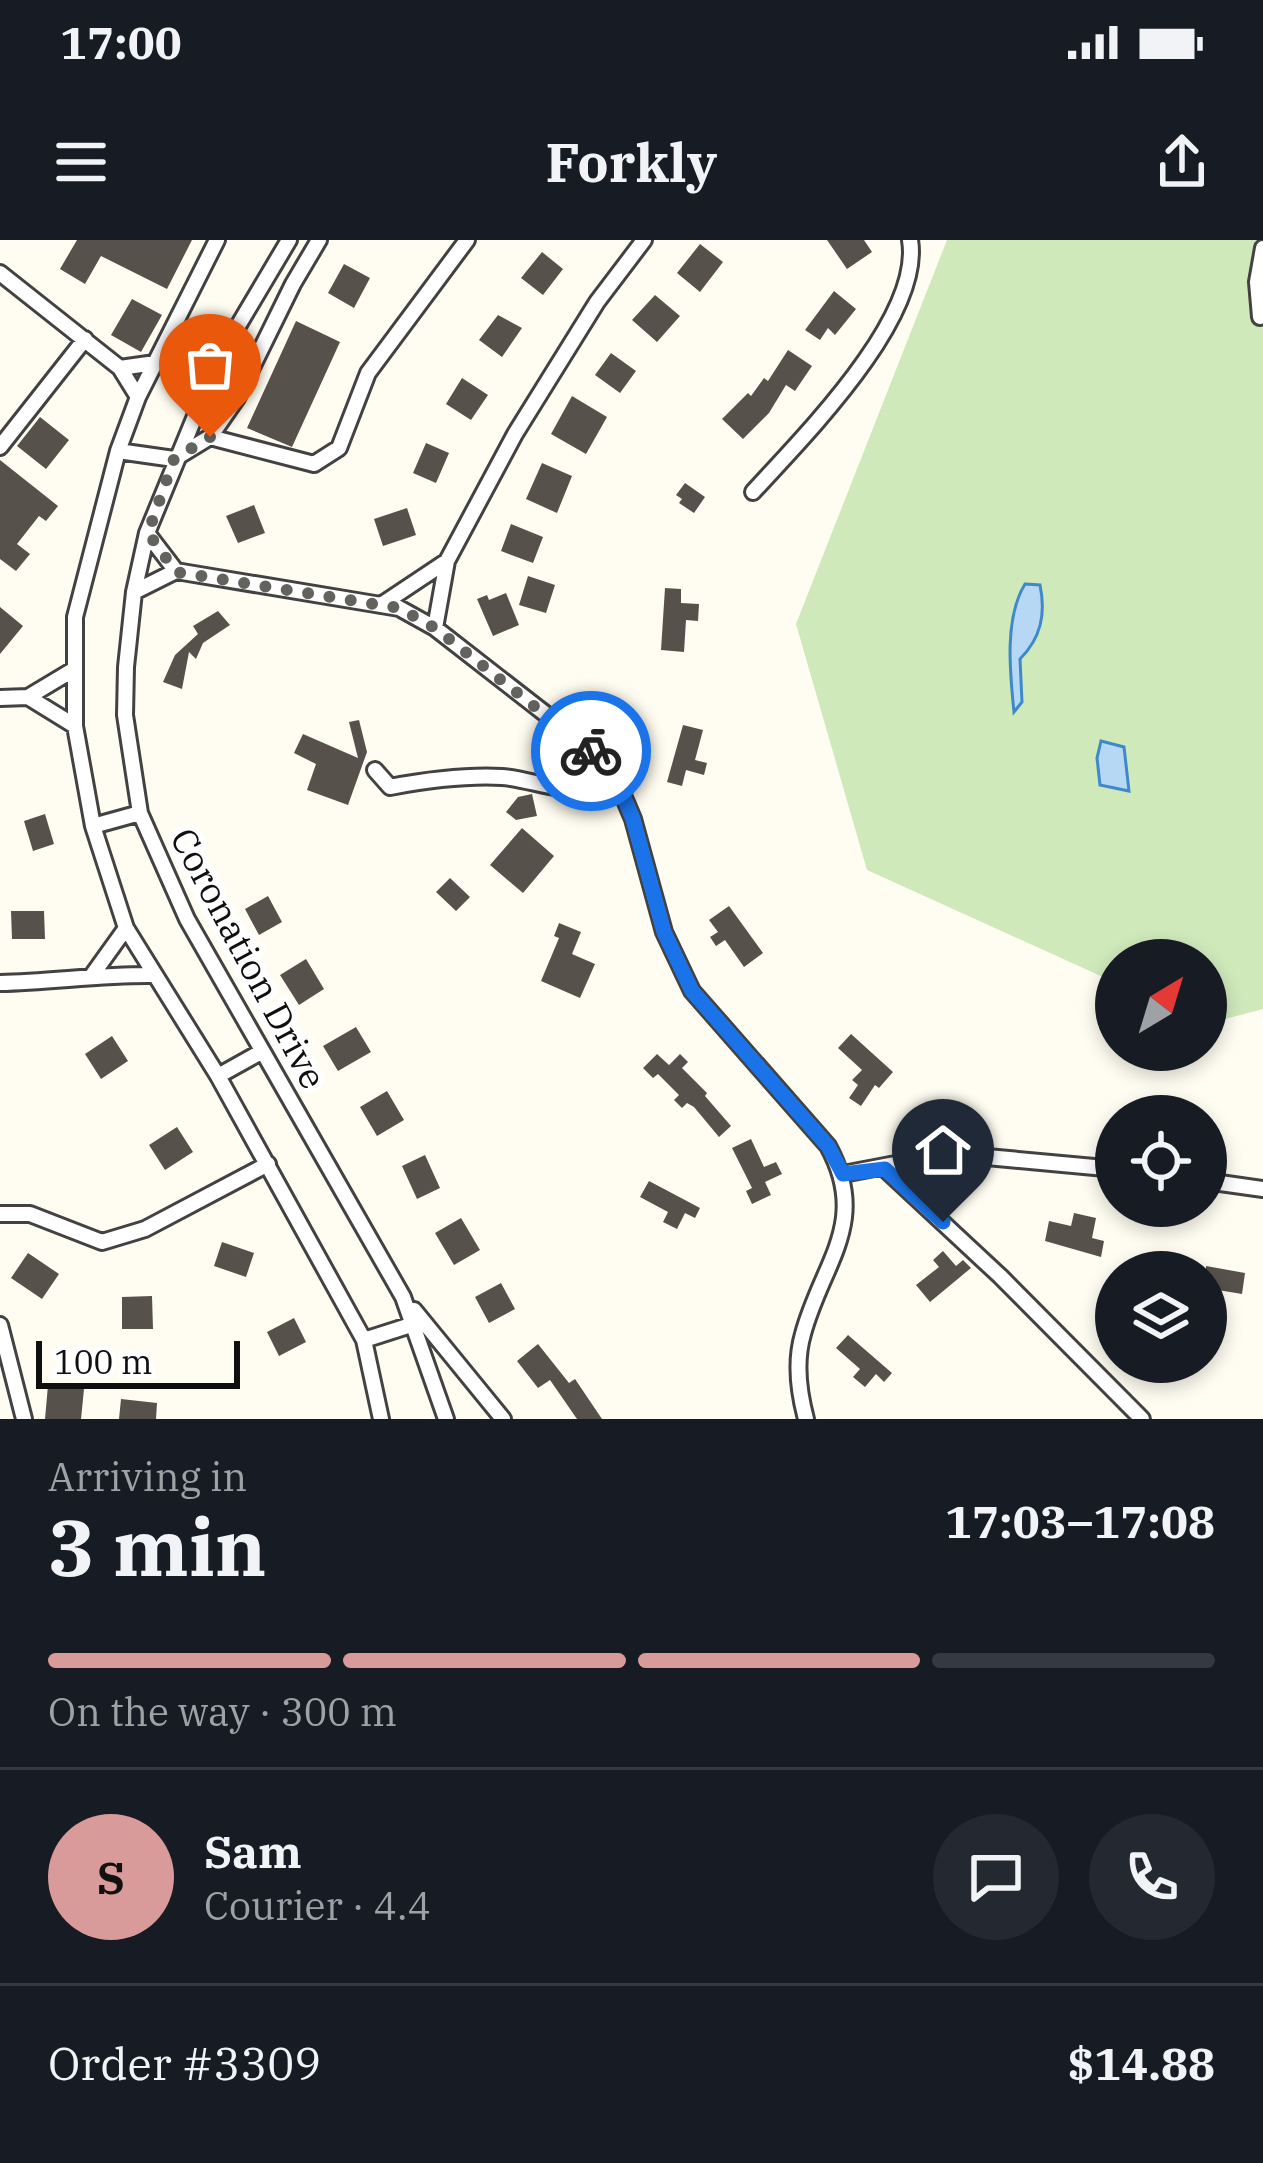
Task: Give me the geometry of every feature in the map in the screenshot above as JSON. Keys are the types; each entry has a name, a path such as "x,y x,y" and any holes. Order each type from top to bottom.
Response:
{"street":[{"path":"217,240 138,398 118,451 75,617 75,726 93,826 126,928 218,1076 364,1340 382,1419"},
{"name":"Coronation Drive","path":"289,240 219,358 174,459 148,533 134,592 125,715 140,813 187,919 403,1297 446,1419"},
{"path":"118,451 174,459 210,437 237,398 292,284 320,240"},
{"path":"210,437 314,464 339,448 368,373 467,240"},
{"path":"435,628 447,561 515,434 597,302 644,240"},
{"path":"753,492 829,408 879,340 909,278 910,240"},
{"path":"1260,317 1257,282 1263,248"},
{"path":"0,273 120,368 138,398"},
{"path":"0,447 85,339"},
{"path":"120,368 155,363"},
{"path":"148,533 176,572"},
{"path":"381,605 447,561"},
{"path":"134,592 176,572 399,608 435,628 588,748 616,779 633,819 664,932 692,991 828,1146 843,1174 846,1198 841,1244 802,1334 798,1368 806,1419"},
{"path":"0,698 28,697 73,670"},
{"path":"28,697 75,726"},
{"path":"375,770 389,787 503,777 570,790 586,786 606,768"},
{"path":"93,826 140,813"},
{"path":"93,974 126,928"},
{"path":"0,983 155,974"},
{"path":"218,1076 261,1052"},
{"path":"843,1174 927,1158 976,1156 1095,1167"},
{"path":"0,1214 30,1214 102,1242 145,1229 268,1164"},
{"path":"885,1169 1142,1419"},
{"path":"1227,1184 1263,1189"},
{"path":"403,1297 503,1419"},
{"path":"364,1340 414,1324"},
{"path":"0,1325 24,1419"}],"green space":[{"path":"947,240 1263,240 1263,1009 1227,1018 1227,939 1095,939 1095,973 867,870 796,624"}],"water":[{"path":"1025,584 1040,585 1042,616 1033,643 1020,659 1022,702 1014,712 1011,629"},
{"path":"1101,741 1124,747 1129,791 1100,785 1097,758"}],"building":[{"path":"77,240 192,240 167,289 101,256 85,284 60,269"},
{"path":"827,240 864,240 872,252 847,269"},
{"path":"700,244 723,262 700,292 677,273"},
{"path":"542,252 563,269 543,295 521,278"},
{"path":"344,264 370,278 354,308 328,293"},
{"path":"834,291 856,309 835,335 828,328 820,340 805,330"},
{"path":"655,295 680,316 657,342 632,320"},
{"path":"132,299 162,315 141,352 111,335"},
{"path":"498,315 522,328 502,357 479,340"},
{"path":"296,321 340,342 292,447 247,428"},
{"path":"788,350 812,366 795,391 786,385 769,413 743,439 722,419 748,393 751,396 764,378 768,381"},
{"path":"611,353 636,371 620,393 595,375"},
{"path":"462,378 488,395 471,420 446,404"},
{"path":"572,396 607,417 586,454 551,434"},
{"path":"40,417 69,440 46,469 17,446"},
{"path":"426,443 449,453 436,483 413,473"},
{"path":"0,460 58,506 46,521 39,516 17,544 30,554 16,571 0,559"},
{"path":"542,463 572,476 557,513 526,499"},
{"path":"685,483 705,497 694,513 676,495"},
{"path":"254,505 265,533 238,543 226,516"},
{"path":"407,508 416,535 383,546 374,519"},
{"path":"511,524 543,537 533,563 501,551"},
{"path":"528,576 555,585 546,613 519,605"},
{"path":"665,588 681,589 681,603 699,604 698,621 686,620 684,652 661,650"},
{"path":"506,593 519,625 493,636 477,599"},
{"path":"0,607 23,626 0,654"},
{"path":"218,611 230,625 203,643 196,659 189,652 182,689 163,682 175,655 198,634 193,626"},
{"path":"359,720 367,752 348,805 307,790 316,764 294,753 303,734 358,758 349,722"},
{"path":"683,725 703,730 695,760 707,763 704,775 686,770 682,786 667,782"},
{"path":"532,794 537,816 516,820 506,812 518,797"},
{"path":"45,814 54,844 33,851 24,821"},
{"path":"522,828 554,856 523,893 490,865"},
{"path":"450,878 470,897 456,911 436,892"},
{"path":"268,896 282,922 259,935 245,909"},
{"path":"729,906 763,953 744,967 725,940 716,946 710,937 718,932 709,920"},
{"path":"11,911 44,911 45,939 12,939"},
{"path":"559,923 581,932 572,954 595,964 580,998 541,981 559,938 554,936"},
{"path":"306,959 324,989 299,1005 280,975"},
{"path":"356,1027 371,1052 338,1071 323,1046"},
{"path":"851,1034 893,1072 879,1088 875,1085 861,1106 849,1098 858,1085 852,1080 862,1070 838,1048"},
{"path":"112,1036 128,1061 101,1079 85,1054"},
{"path":"657,1054 669,1065 680,1054 688,1062 682,1068 731,1126 719,1137 694,1107 687,1103 682,1108 674,1100 679,1095 658,1074 653,1078 643,1068"},
{"path":"387,1091 404,1120 377,1136 360,1107"},
{"path":"177,1127 193,1152 165,1170 149,1145"},
{"path":"751,1139 764,1167 776,1162 782,1174 765,1182 771,1195 752,1204 746,1191 752,1188 732,1148"},
{"path":"425,1155 440,1188 417,1199 402,1166"},
{"path":"649,1181 700,1208 695,1218 685,1213 677,1229 663,1222 668,1212 640,1197"},
{"path":"1074,1213 1095,1218 1092,1238 1104,1241 1102,1251 1095,1251 1095,1255 1045,1241 1049,1221 1071,1226"},
{"path":"461,1218 480,1250 454,1265 435,1233"},
{"path":"222,1242 254,1253 246,1277 214,1266"},
{"path":"943,1251 956,1266 963,1260 971,1268 930,1302 916,1285 939,1267 933,1260"},
{"path":"28,1253 59,1274 42,1299 11,1278"},
{"path":"1227,1270 1245,1273 1242,1294 1227,1292"},
{"path":"501,1283 515,1309 489,1323 475,1297"},
{"path":"152,1296 153,1329 122,1329 122,1297"},
{"path":"294,1318 306,1342 279,1356 267,1332"},
{"path":"848,1335 892,1373 884,1382 876,1374 865,1387 853,1377 860,1369 836,1348"},
{"path":"538,1344 569,1383 575,1379 602,1419 577,1419 550,1380 538,1388 517,1361"},
{"path":"48,1385 84,1389 81,1419 45,1419"},
{"path":"121,1399 157,1403 156,1419 119,1419"}],"way so far":[{"path":"210,437 174,459 148,533 176,572 399,608 435,628 591,751"}],"route":[{"path":"591,751 616,779 633,819 664,932 692,991 828,1146 843,1174 885,1169 943,1222"}]}
